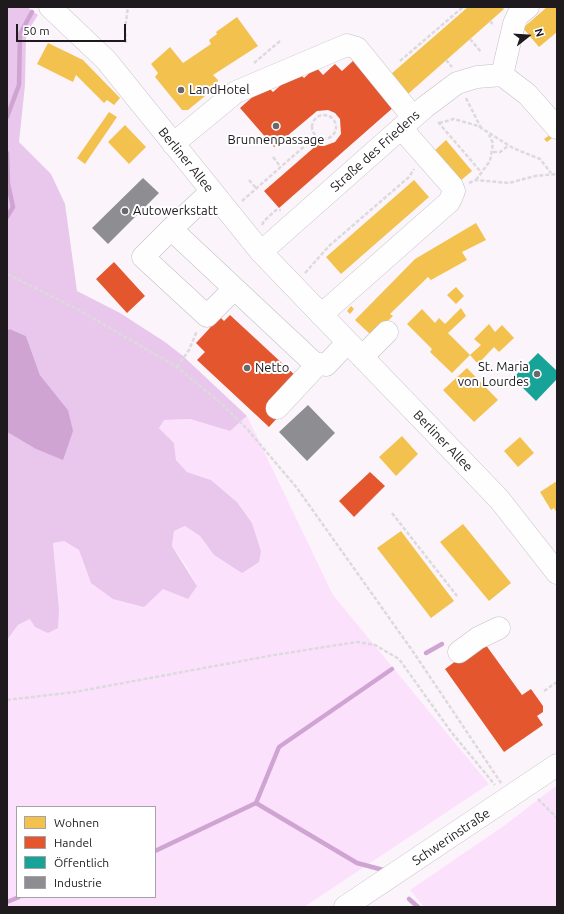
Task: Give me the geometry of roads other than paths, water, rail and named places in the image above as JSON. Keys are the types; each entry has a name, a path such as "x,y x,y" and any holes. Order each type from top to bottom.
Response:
{"street":[{"name":"Berliner Allee","path":"50,7 106,60 211,192 261,252 499,499 557,573"},
{"path":"528,7 518,15 514,24 502,75 553,114"},
{"path":"173,144 236,92 347,45 357,48 413,117 423,153 454,190 449,202 321,315"},
{"name":"Straße des Friedens","path":"261,252 413,117 458,83 477,77 502,75"},
{"path":"211,192 143,257 207,316 234,288"},
{"path":"171,229 314,363 326,365 387,332"},
{"path":"277,408 318,364"},
{"path":"459,652 478,638 499,628"},
{"name":"Schwerinstraße","path":"345,907 512,792 557,766"}],"waterway":[{"path":"7,117 19,85 20,34 32,12"},
{"path":"7,153 8,184 13,207 7,217"},
{"path":"426,653 442,644"},
{"path":"156,851 256,803 279,747 392,669"},
{"path":"256,803 357,863 387,871"},
{"path":"7,902 17,898"},
{"path":"409,899 418,907"}],"place":[{"name":"LandHotel","path":"181,90"},
{"name":"Brunnenpassage","path":"276,126"},
{"name":"Autowerkstatt","path":"125,211"},
{"name":"Netto","path":"247,368"},
{"name":"St. Maria von Lourdes","path":"537,374"}]}
